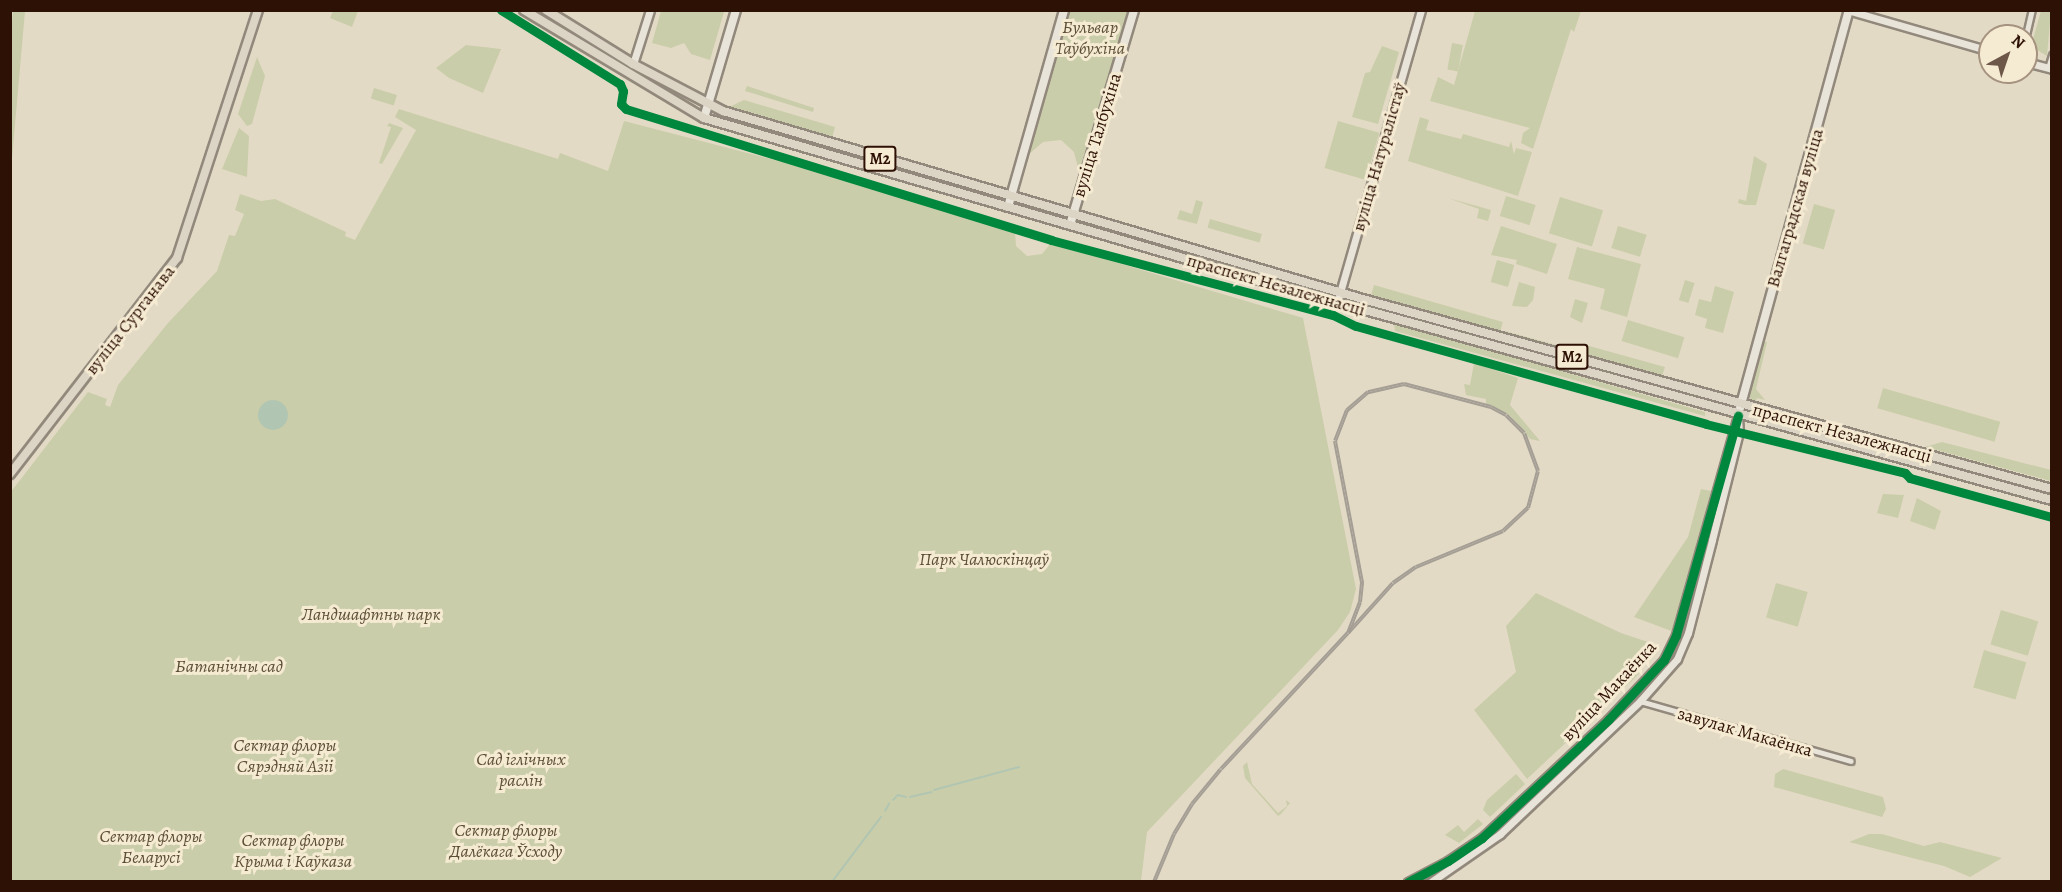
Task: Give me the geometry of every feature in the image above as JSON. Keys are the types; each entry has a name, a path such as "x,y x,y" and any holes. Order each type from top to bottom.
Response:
{"main road":[{"name":"вуліца Сурганава","path":"12,468 177,258 258,10"},
{"name":"праспект Незалежнасці","path":"524,10 704,118 1009,202 1073,214 1741,406 2052,489"},
{"name":"праспект Незалежнасці","path":"546,10 633,64 708,106 1009,202 1070,225 1738,416 2052,500"},
{"path":"704,118 736,10"},
{"path":"1009,202 1064,10"},
{"name":"вуліца Талбухіна","path":"1070,225 1134,10"},
{"name":"Валгаградская вуліца","path":"1738,416 1848,11"}],"street":[{"path":"633,64 650,10"},
{"name":"вуліца Натуралістаў","path":"1337,303 1421,10"},
{"path":"1848,11 1978,48"},
{"path":"2050,69 2052,55"},
{"name":"вуліца Макаёнка","path":"1408,882 1457,856 1493,827 1638,690 1673,643 1738,416"},
{"name":"вуліца Макаёнка","path":"1431,882 1500,834 1640,701 1683,647 1739,432 1738,416"},
{"path":"1673,643 1683,647"},
{"name":"завулак Макаёнка","path":"1640,701 1851,761"},
{"path":"1493,827 1500,834"}],"green space":[{"path":"333,10 358,11 352,27 330,18"},
{"path":"13,11 25,11 11,170 10,41"},
{"path":"661,11 724,12 710,60 691,54 684,43 671,48 652,43"},
{"name":"Бульвар Таўбухіна","path":"1070,11 1128,11 1079,171 1074,152 1061,140 1043,142 1028,155"},
{"path":"1475,11 1581,11 1574,32 1571,29 1533,149 1521,143 1523,133 1530,128 1430,101 1438,77 1454,85"},
{"path":"2041,11 2051,11 2047,56 2038,50 2037,24"},
{"path":"1452,43 1463,45 1458,71 1447,70"},
{"path":"466,45 501,49 483,93 449,78 436,68"},
{"path":"1382,46 1399,52 1378,124 1352,117 1365,73 1370,72"},
{"path":"257,57 265,76 252,124 247,126 238,114"},
{"path":"747,86 814,108 813,112 745,91"},
{"path":"374,88 397,95 394,106 371,99"},
{"path":"744,100 835,127 832,138 729,107"},
{"path":"399,109 558,159 560,153 608,171 624,121 806,168 1015,231 1016,246 1027,256 1042,254 1051,243 1303,318 1356,589 1350,612 1338,630 1147,832 1141,881 11,881 10,493 88,392 107,399 105,405 110,407 118,385 168,323 217,271 229,235 235,236 244,214 235,210 240,194 261,201 275,199 346,232 345,236 355,240 416,130 395,117"},
{"path":"1420,117 1429,120 1426,130 1461,139 1463,134 1509,147 1511,141 1514,154 1516,148 1532,152 1518,196 1408,161"},
{"path":"1338,121 1379,133 1366,180 1324,168"},
{"path":"389,123 403,128 382,164 379,163 391,127 387,126"},
{"path":"239,128 249,136 247,177 222,169"},
{"path":"1754,156 1767,164 1756,205 1745,205 1738,203 1739,199 1746,201"},
{"path":"1506,196 1536,205 1530,225 1500,216"},
{"path":"1560,197 1603,210 1592,246 1549,233"},
{"path":"1448,198 1491,210 1488,221 1477,218 1479,209"},
{"path":"1196,200 1203,202 1197,224 1177,219 1180,210 1192,214"},
{"path":"1814,204 1835,210 1824,249 1803,243"},
{"path":"1210,219 1262,234 1259,243 1208,228"},
{"path":"1501,226 1557,244 1547,274 1516,264 1517,260 1491,255"},
{"path":"1618,226 1647,235 1640,257 1611,248"},
{"path":"1577,247 1641,264 1627,317 1600,309 1605,289 1568,279"},
{"path":"1497,260 1514,265 1508,287 1491,282"},
{"path":"1685,280 1695,283 1688,303 1679,300"},
{"path":"1519,282 1535,287 1533,300 1527,307 1512,306"},
{"path":"1374,285 1503,322 1500,333 1371,297"},
{"path":"1715,286 1734,292 1723,333 1705,328 1707,319 1695,315 1699,299 1711,302"},
{"path":"1575,299 1588,303 1582,323 1570,317"},
{"path":"1628,320 1684,337 1678,358 1622,341"},
{"path":"1394,323 1705,412 1705,416 1395,331"},
{"path":"1505,331 1575,350 1576,355 1503,334"},
{"path":"1762,341 1767,342 1756,389 1765,400 1757,398 1756,401 1767,406 1753,403 1749,395"},
{"path":"1582,344 1665,367 1661,379 1583,356"},
{"path":"1474,363 1518,378 1510,405 1540,441 1530,439 1510,416 1486,404 1486,399 1466,395 1464,384 1470,385"},
{"path":"1883,388 2000,422 1994,442 1877,408"},
{"path":"1942,442 2051,470 2051,481 1925,447"},
{"path":"1701,489 1711,491 1674,632 1634,617 1688,537"},
{"path":"1883,494 1904,495 1898,518 1877,513"},
{"path":"1917,498 1941,511 1935,530 1910,521"},
{"path":"1776,583 1808,592 1798,627 1766,618"},
{"path":"1536,593 1621,633 1654,644 1654,649 1638,675 1527,779 1474,710 1516,672 1506,626"},
{"path":"2001,610 2038,621 2028,656 1990,644"},
{"path":"1984,650 2026,662 2016,700 1973,687"},
{"path":"1247,762 1252,784 1278,813 1287,806 1286,800 1290,803 1278,816 1245,778 1243,766"},
{"path":"1783,769 1883,797 1886,809 1882,817 1774,787 1775,774"},
{"path":"1516,774 1525,784 1490,817 1483,810 1487,800"},
{"path":"1478,819 1483,824 1459,843 1445,835 1458,825 1464,832"},
{"path":"1869,834 1882,834 1924,846 1940,842 2002,858 1970,877 1944,866 1849,842"}],"shaded area":[{"path":"273,400 284,404 288,415 284,426 273,430 262,426 258,415 262,404"}],"waterway":[{"path":"934,790 1019,767"},
{"path":"910,797 931,792"},
{"path":"893,800 898,795 906,797"},
{"path":"885,811 889,804"},
{"path":"832,882 881,817"}],"railway":[{"path":"1154,882 1174,834 1192,804 1221,769 1348,633 1393,583 1416,567 1503,531 1528,508 1538,471 1524,433 1506,415 1491,407 1404,384 1368,392 1347,410 1335,441 1362,583 1360,602 1348,633"}],"cycle path":[{"path":"501,10 620,84 623,91 621,104 626,109 1051,240 1333,315 1356,326 1706,424 1905,473 1910,478 2052,517"},
{"path":"1408,882 1448,861 1482,838 1608,720 1664,660 1676,635 1738,416"}],"park label":[{"name":"Парк Чалюскінцаў","path":"984,559"},
{"name":"Ландшафтны парк","path":"371,614"},
{"name":"Батанічны сад","path":"229,666"},
{"name":"Сектар флоры Сярэдняй Азіі","path":"285,756"},
{"name":"Сад іглічных раслін","path":"521,770"},
{"name":"Сектар флоры Далёкага Ўсходу","path":"506,841"},
{"name":"Сектар флоры Беларусі","path":"151,847"},
{"name":"Сектар флоры Крыма і Каўказа","path":"293,851"}]}
